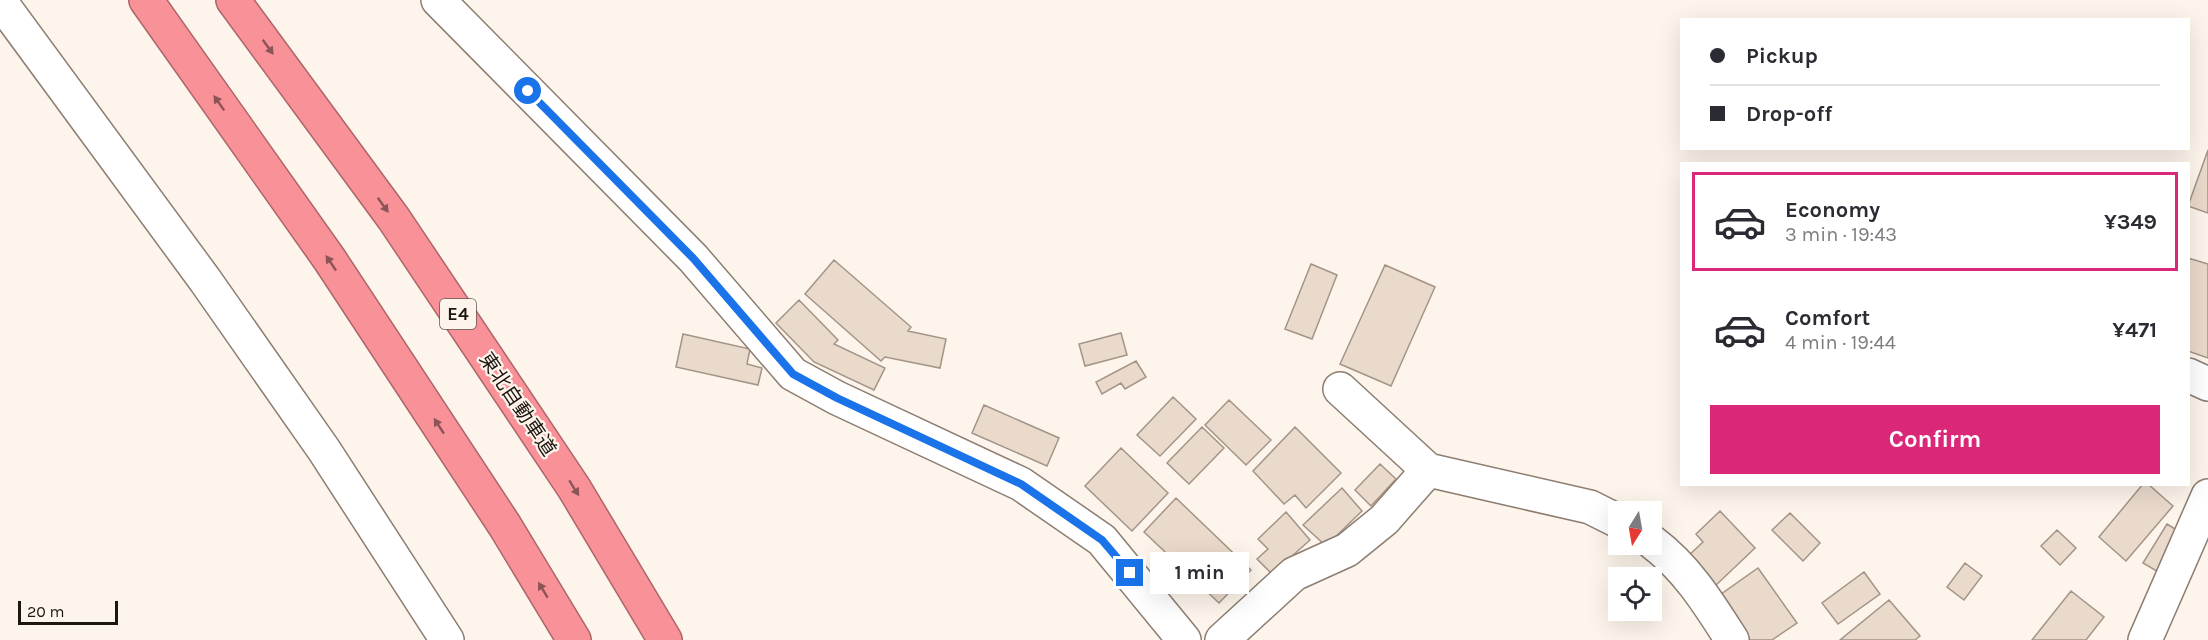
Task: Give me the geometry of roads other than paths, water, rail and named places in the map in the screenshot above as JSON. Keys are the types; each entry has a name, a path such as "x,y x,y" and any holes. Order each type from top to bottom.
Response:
{"highway":[{"path":"146,0 330,260 505,526 574,640"},
{"name":"東北自動車道","path":"233,0 394,219 574,488 665,640"}],"street":[{"path":"438,0 693,258 793,374 837,398 1021,484 1102,540 1184,640"},
{"path":"0,1 205,280 304,422 447,640"},
{"path":"2190,376 2208,384"},
{"path":"1340,389 1428,470 1590,507 1608,516"},
{"path":"1221,640 1294,574 1347,550 1384,520 1428,470"},
{"path":"2145,640 2208,496"},
{"path":"1662,550 1703,594 1732,640"}]}
